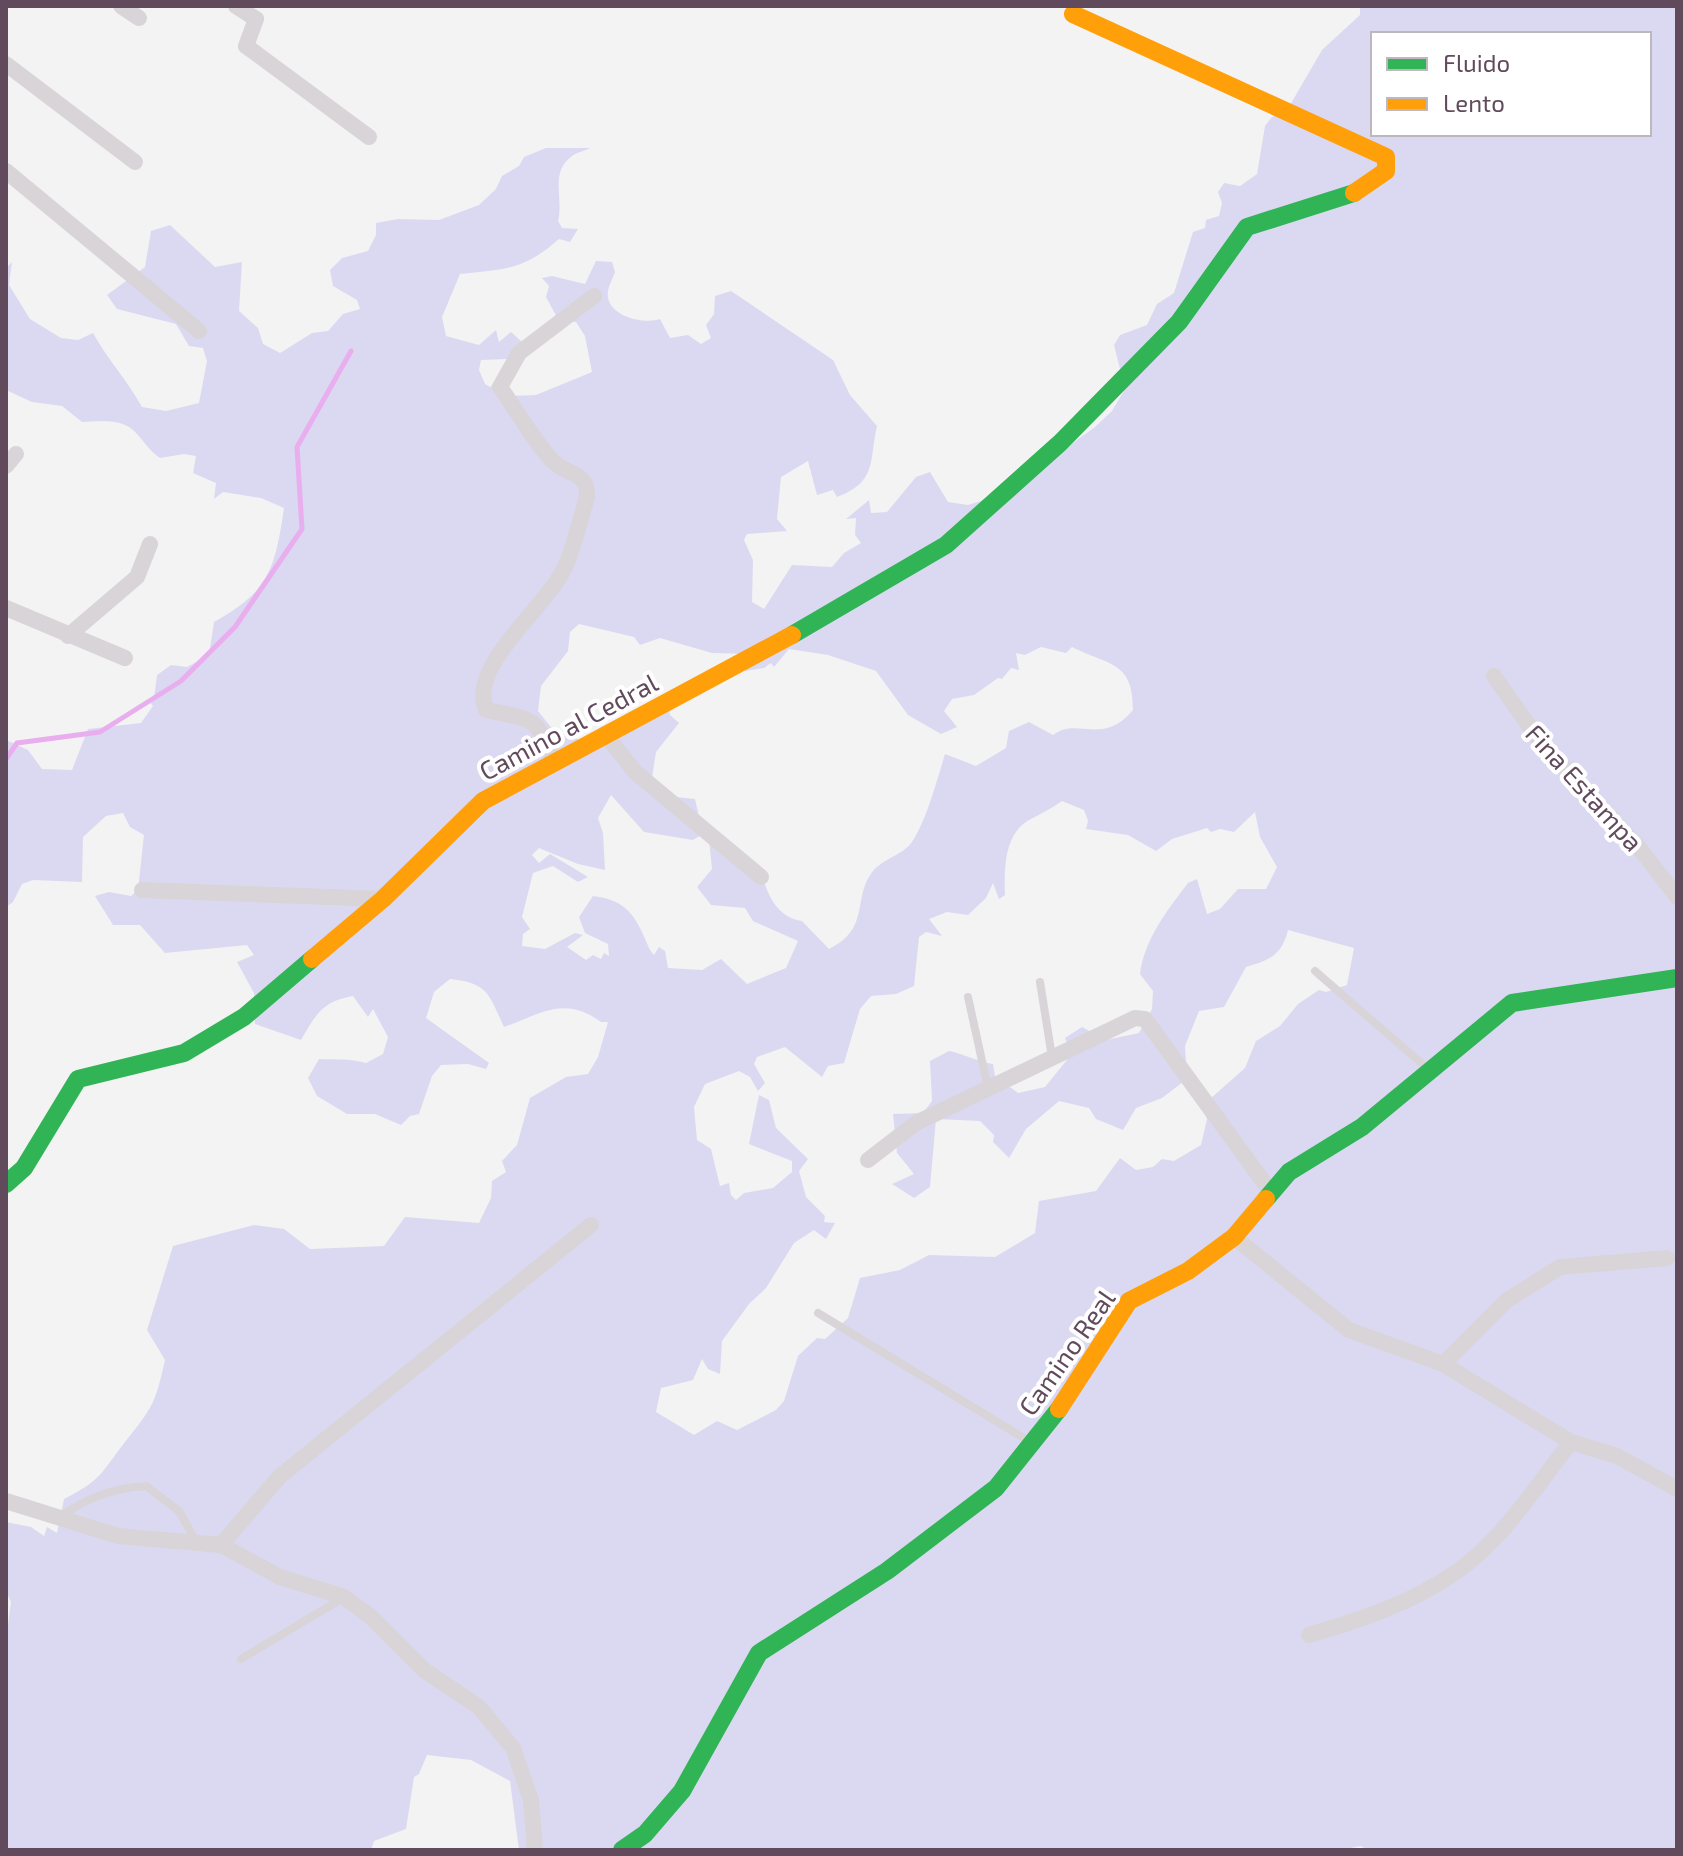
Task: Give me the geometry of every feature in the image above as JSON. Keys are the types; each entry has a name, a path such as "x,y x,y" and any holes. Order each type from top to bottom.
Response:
{"street":[{"path":"121,6 139,18"},
{"path":"236,6 256,19 246,46 369,137"},
{"name":"Camino al Cedral","path":"6,1184 24,1168 78,1079 184,1053 244,1017 383,899 483,801 769,648 946,545 1060,443 1179,322 1247,227 1361,191 1386,171 1386,157 1073,14"},
{"path":"6,64 135,162"},
{"path":"6,171 199,331"},
{"path":"554,763 542,729 527,718 486,710 480,696 486,674 564,570 588,485 581,476 556,464 500,387 519,353 594,296"},
{"path":"68,636 137,577 150,544"},
{"path":"6,608 125,658"},
{"name":"Fina Estampa","path":"1494,676 1541,743 1631,839 1677,897"},
{"path":"605,734 635,772 761,877"},
{"path":"142,890 383,899"},
{"name":"Camino Real","path":"622,1850 645,1834 682,1791 759,1653 946,1530 996,1488 1057,1413 1129,1301 1188,1271 1234,1237 1289,1172 1362,1127 1512,1003 1677,978"},
{"path":"868,1160 916,1123 1135,1018 1145,1019 1271,1192"},
{"path":"221,1545 279,1477 591,1225"},
{"path":"1234,1237 1349,1330 1443,1364 1571,1442 1617,1456 1677,1489"},
{"path":"1443,1364 1506,1301 1560,1267 1667,1258"},
{"path":"1309,1635 1375,1616 1457,1572 1507,1523 1571,1442"},
{"path":"6,1501 118,1536 221,1545 280,1577 344,1597 371,1617 424,1670 479,1707 513,1748 531,1800 535,1850"}],"lane":[{"path":"1315,971 1431,1072"},
{"path":"1040,982 1053,1058"},
{"path":"968,997 988,1088"},
{"path":"818,1313 1033,1444"},
{"path":"57,1519 78,1504 114,1488 146,1486 179,1511 198,1544"},
{"path":"241,1659 344,1597"}],"shaded area":[{"path":"1677,6 1677,1850 1368,1850 1361,1846 1340,1850 519,1850 510,1781 471,1760 427,1755 419,1774 414,1777 406,1829 374,1841 371,1850 6,1850 6,1639 11,1602 6,1591 6,1522 31,1527 44,1536 47,1527 57,1533 64,1499 100,1475 147,1412 165,1360 147,1330 173,1246 254,1225 284,1229 310,1249 384,1246 405,1217 479,1223 491,1198 492,1181 506,1172 502,1161 517,1145 530,1098 566,1077 588,1074 598,1057 608,1022 564,1008 504,1027 486,992 473,984 450,979 434,992 426,1018 489,1063 486,1069 468,1064 441,1065 432,1076 419,1114 410,1116 401,1125 375,1114 347,1114 317,1096 308,1078 319,1059 366,1063 383,1054 388,1037 373,1009 368,1017 353,996 334,1001 316,1016 301,1040 255,1024 254,993 237,962 254,955 247,945 165,953 140,925 113,925 95,896 109,892 131,896 138,890 144,835 130,827 123,813 106,816 83,837 82,882 33,880 22,884 13,902 6,907 6,740 28,750 42,769 72,770 88,729 141,723 153,706 149,701 154,698 157,675 171,665 187,667 209,655 214,622 247,600 266,577 277,547 284,508 261,498 223,492 214,499 216,483 193,473 196,456 184,454 160,458 127,426 82,422 62,406 32,402 6,390 6,268 12,262 9,285 30,319 61,338 78,340 93,333 142,407 166,411 199,403 207,361 203,348 189,346 176,324 117,309 107,295 145,267 151,231 170,225 215,267 242,262 239,311 258,328 263,344 280,353 312,333 328,331 343,314 360,309 357,300 333,286 330,270 342,258 368,251 376,235 376,223 398,219 439,220 479,205 496,189 502,176 519,166 524,157 546,148 590,148 565,163 559,178 558,221 562,228 578,229 570,242 559,239 535,257 514,266 460,274 442,317 446,336 479,345 496,330 499,342 511,332 523,343 508,359 481,360 479,370 485,384 490,387 496,382 507,396 536,395 592,372 585,336 576,322 559,321 546,297 549,286 542,278 552,276 585,284 596,261 612,262 615,272 608,299 612,306 635,319 660,319 670,338 688,335 701,344 711,338 706,325 714,314 715,296 731,291 833,360 850,395 877,426 869,469 859,485 837,497 833,490 817,495 808,461 781,477 777,519 787,531 747,534 744,540 753,560 752,602 764,609 792,565 832,567 844,553 861,543 855,535 856,518 846,519 869,500 871,513 887,512 916,477 930,472 948,502 968,505 1000,495 1095,427 1112,411 1125,389 1114,345 1120,335 1147,325 1157,304 1174,293 1193,232 1205,228 1206,220 1219,216 1222,203 1218,192 1224,183 1240,186 1257,174 1265,126 1290,105 1322,50 1360,15 1360,7","holes":["579,624 634,637 640,645 660,638 712,653 747,654 745,671 764,668 771,663 774,667 789,649 828,655 876,671 908,715 941,734 957,727 944,711 952,699 974,695 998,678 1002,679 1011,668 1019,670 1016,653 1025,655 1041,647 1066,653 1072,647 1117,667 1129,682 1133,710 1111,727 1071,728 1053,735 1029,722 1009,731 1006,748 976,766 945,754 927,811 912,842 873,871 863,891 851,932 829,949 802,921 786,915 774,904 761,872 709,840 712,869 697,887 711,905 745,908 753,921 798,941 786,968 747,984 721,959 702,970 668,968 665,951 659,947 654,955 636,921 624,907 606,898 593,896 579,917 585,933 608,944 609,956 604,953 601,959 593,955 586,960 567,947 583,935 575,933 545,949 522,946 523,934 530,929 522,917 533,873 553,866 578,882 588,877 550,854 539,863 532,855 539,848 578,864 605,870 603,833 598,818 611,795 644,832 693,840 703,834 695,799 667,796 652,778 656,752 679,723 670,715 668,706 587,742 554,731 538,711 541,686 568,651 570,632","1062,801 1084,810 1088,821 1086,829 1128,835 1156,851 1172,839 1207,828 1211,832 1220,829 1234,832 1255,812 1260,837 1277,867 1266,889 1238,889 1220,909 1207,914 1197,879 1188,883 1165,914 1142,961 1140,974 1153,991 1152,1009 1139,1033 1106,1040 1082,1027 1065,1038 1071,1055 1045,1087 1018,1093 995,1076 993,1064 949,1051 930,1061 932,1101 923,1113 893,1114 897,1153 914,1174 892,1184 914,1198 930,1187 936,1119 980,1121 994,1135 993,1142 1009,1158 1026,1129 1059,1101 1089,1108 1096,1119 1123,1130 1136,1108 1162,1098 1187,1079 1185,1046 1199,1011 1224,1007 1246,967 1274,955 1288,930 1354,948 1347,985 1326,992 1319,990 1298,1004 1280,1026 1256,1041 1245,1068 1202,1106 1207,1119 1201,1145 1174,1161 1162,1159 1153,1167 1136,1170 1120,1158 1096,1191 1039,1201 1035,1233 995,1257 929,1255 900,1270 860,1278 848,1318 825,1339 817,1338 798,1356 784,1401 776,1410 737,1430 717,1421 694,1435 656,1412 661,1388 693,1380 702,1359 708,1369 720,1374 722,1341 749,1304 766,1288 794,1243 814,1230 826,1239 835,1223 824,1222 825,1216 806,1197 799,1171 808,1159 776,1128 769,1100 759,1095 749,1144 792,1161 792,1172 773,1188 744,1193 736,1200 731,1195 729,1183 720,1186 711,1149 697,1140 694,1107 705,1084 739,1071 750,1077 758,1091 765,1083 754,1064 757,1057 785,1047 822,1077 828,1066 844,1063 860,1009 871,996 896,994 914,986 919,937 926,932 942,936 929,919 947,912 968,915 986,898 993,883 999,899 1005,895 1007,853 1015,834 1029,820"]}],"waterway":[{"path":"6,759 17,743 100,732 181,681 235,627 302,529 297,447 351,351"}],"traffic: fast":[{"path":"792,635 946,545 1060,443 1179,322 1247,227 1354,193"},
{"path":"6,1184 24,1168 78,1079 184,1053 244,1017 312,959"},
{"path":"1266,1199 1289,1172 1362,1127 1512,1003 1677,978"},
{"path":"622,1850 645,1834 682,1791 759,1653 887,1571 996,1488 1059,1409"}],"traffic: slow":[{"path":"1073,14 1386,157 1386,171 1354,193"},
{"path":"312,959 383,899 483,801 792,635"},
{"path":"1059,1409 1129,1301 1188,1271 1234,1237 1266,1199"}]}
